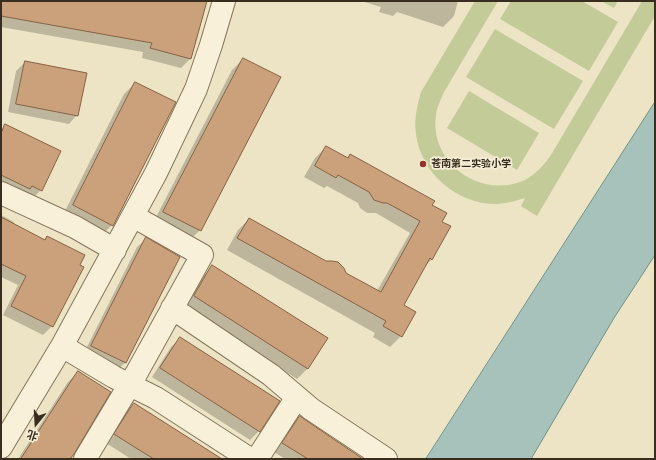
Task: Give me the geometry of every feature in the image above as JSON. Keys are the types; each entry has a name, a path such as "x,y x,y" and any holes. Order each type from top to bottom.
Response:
{"street":[{"path":"1,447 62,346 156,173 196,89 224,1"},
{"path":"1,193 75,227 115,250"},
{"path":"93,456 130,384 202,254 133,216"},
{"path":"172,308 271,375 311,410 386,459"},
{"path":"62,346 156,398 250,459"},
{"path":"257,459 297,397"}],"green space":[{"path":"475,1 498,1 444,92 436,115 436,132 441,148 449,162 461,173 476,181 492,185 508,185 525,180 543,166 551,155 642,1 655,1 655,16 537,216 521,206 525,198 502,204 483,203 456,193 434,174 425,162 419,149 415,124 421,92"},
{"path":"511,1 582,1 618,22 589,71 500,19"},
{"path":"601,1 618,1 614,8"},
{"path":"495,29 583,81 554,129 466,77"},
{"path":"469,91 539,133 517,170 447,128"}],"water":[{"path":"655,102 655,255 614,318 531,459 426,459"}],"building":[{"path":"1,1 207,1 191,59 150,48 152,43 1,16"},
{"path":"243,58 281,77 201,231 163,212"},
{"path":"25,61 87,73 78,116 16,104"},
{"path":"135,82 176,102 113,226 73,205"},
{"path":"5,124 61,151 42,191 32,186 30,189 1,175 1,134"},
{"path":"326,146 348,158 350,154 435,201 432,205 447,213 442,222 451,226 432,260 430,258 404,305 416,312 402,337 383,326 386,321 237,238 249,218 326,261 338,262 344,268 346,273 381,292 420,221 387,203 374,200 369,192 338,175 336,178 315,166"},
{"path":"1,217 45,240 47,236 85,255 80,265 84,267 53,327 11,306 26,276 1,264"},
{"path":"146,237 180,257 126,363 91,346"},
{"path":"212,265 328,338 308,369 194,296"},
{"path":"180,337 280,401 260,432 160,368"},
{"path":"78,371 111,392 74,454 70,459 21,459"},
{"path":"134,403 222,459 154,459 114,434"},
{"path":"300,416 363,459 308,459 282,443"}],"place":[{"name":"苍南第二实验小学","path":"423,164"}]}
